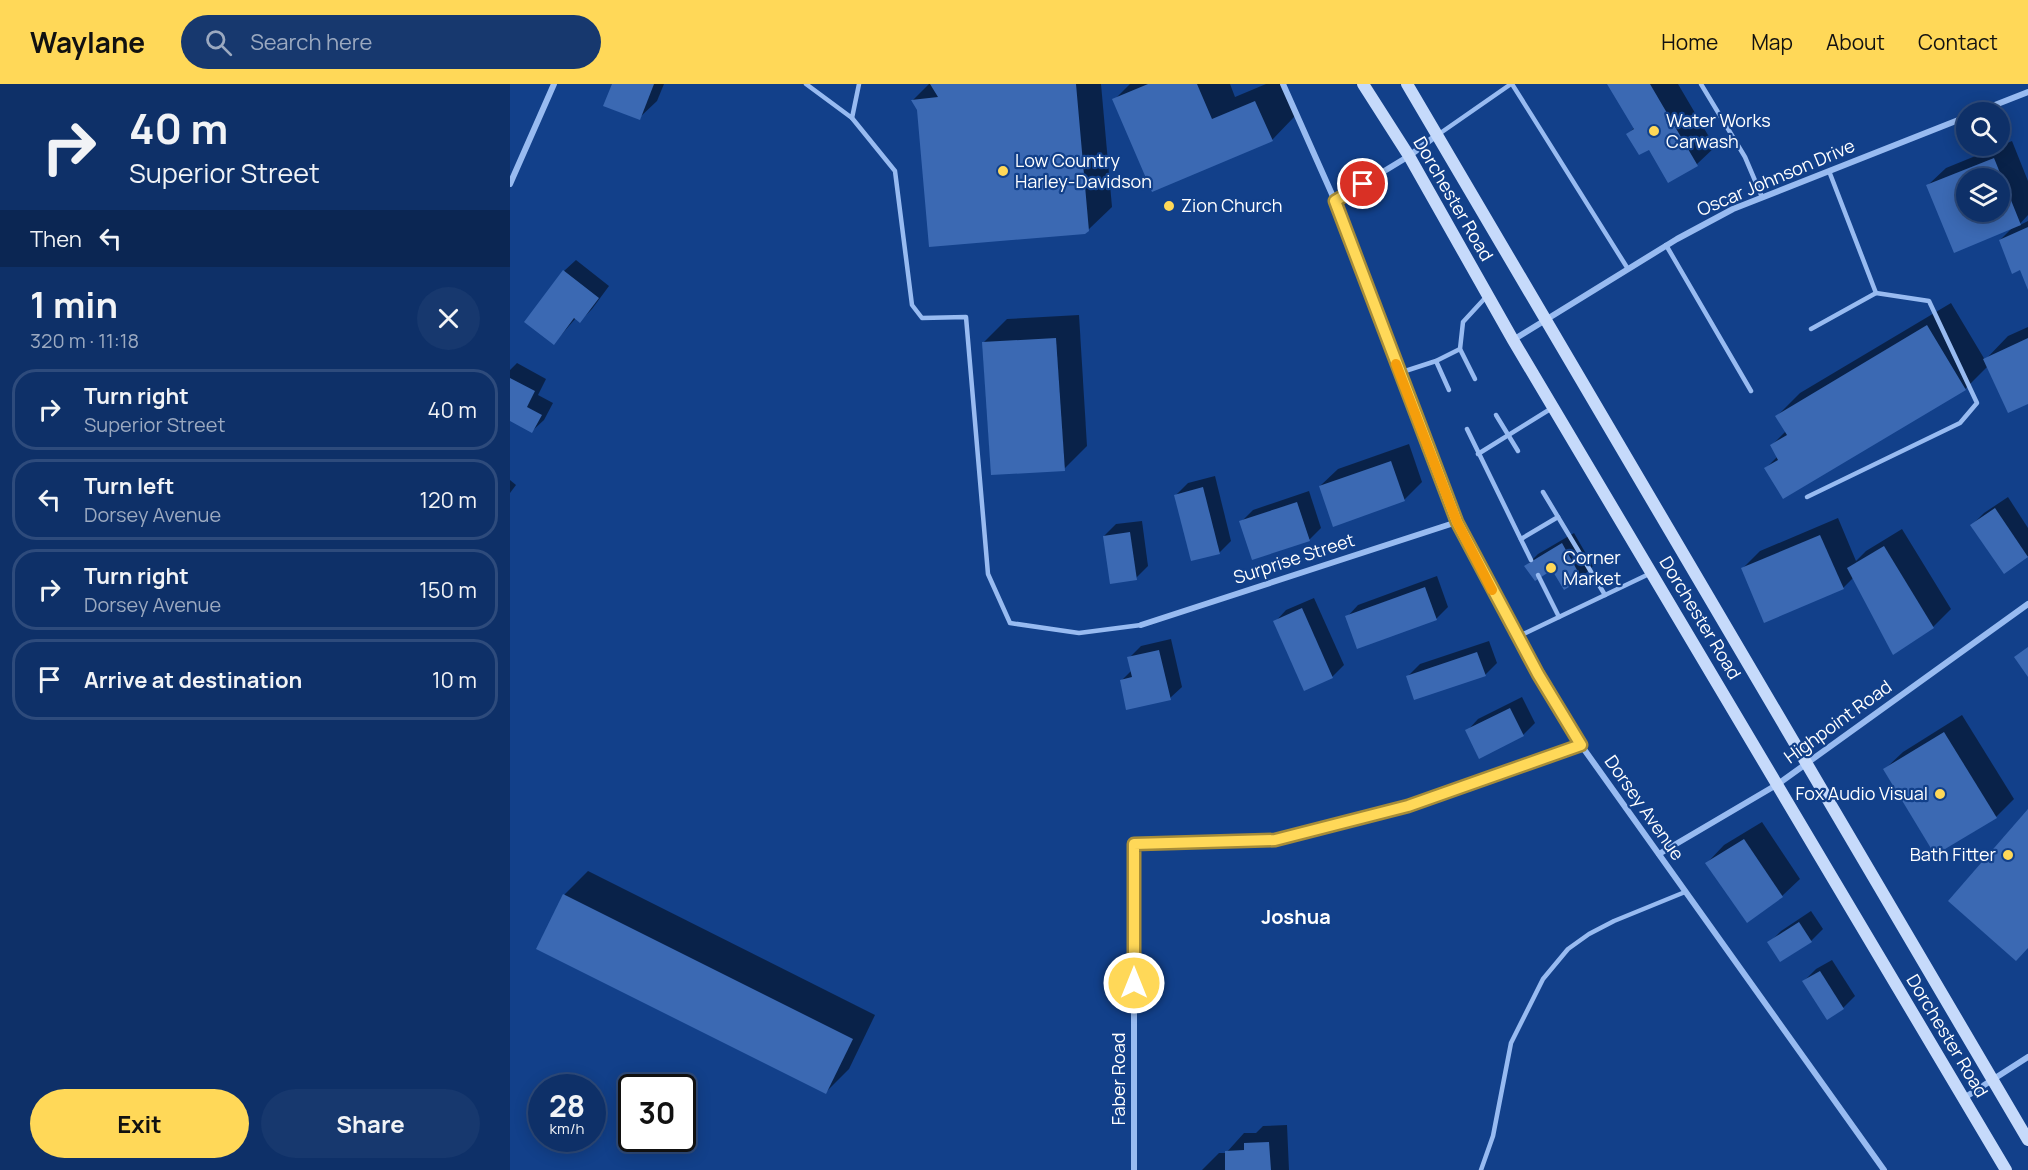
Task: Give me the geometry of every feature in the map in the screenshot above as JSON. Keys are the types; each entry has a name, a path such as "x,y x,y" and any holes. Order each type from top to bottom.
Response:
{"main road":[{"name":"Dorchester Road","path":"1363,84 1409,156 1553,408 2006,1170"},
{"name":"Dorchester Road","path":"1407,84 2028,1140"}],"street":[{"name":"Dorsey Avenue","path":"1283,84 1335,201 1457,522 1518,637 1581,745 1884,1170"},
{"path":"510,184 551,85"},
{"path":"2002,102 2028,92"},
{"name":"Oscar Johnson Drive","path":"1513,340 1666,245 1733,209 1956,121"},
{"path":"1335,201 1409,156 1437,135"},
{"name":"Surprise Street","path":"1141,625 1457,522"},
{"name":"Highpoint Road","path":"1659,854 1778,784 2028,603"},
{"name":"Faber Road","path":"1134,1170 1134,844 1275,840 1408,806 1581,745"},
{"path":"1963,1098 2028,1057"}],"lane":[{"path":"806,84 852,118 896,171 912,305 922,318 966,317 988,574 1010,623 1079,633 1141,625"},
{"path":"852,118 859,84"},
{"path":"1437,135 1511,84 1628,269"},
{"path":"1701,84 1745,158 1762,197"},
{"path":"1829,171 1876,293"},
{"path":"1666,245 1751,391"},
{"path":"1807,497 1960,423 1977,403 1929,301 1876,293 1811,329"},
{"path":"1475,379 1460,349 1463,322 1488,295"},
{"path":"1400,373 1436,361 1460,349"},
{"path":"1436,361 1449,390"},
{"path":"1478,454 1553,408"},
{"path":"1496,415 1518,451"},
{"path":"1467,429 1531,560"},
{"path":"1543,492 1605,595"},
{"path":"1521,539 1558,517"},
{"path":"1518,637 1652,573"},
{"path":"1538,575 1559,617"},
{"path":"1481,1170 1493,1136 1511,1043 1543,979 1568,949 1589,934 1614,921 1685,892"}],"building":[{"path":"612,84 654,84 640,120 603,106"},
{"name":"Low Country Harley-Davidson","path":"930,84 1076,84 1089,231 1085,234 929,247 917,110 911,100 938,97"},
{"path":"1148,84 1197,84 1212,119 1255,101 1273,141 1152,192 1112,99"},
{"name":"Water Works Carwash","path":"1607,84 1650,84 1698,166 1668,183 1649,150 1639,155 1626,134 1634,129"},
{"path":"1994,158 1998,168 1969,168"},
{"path":"1956,173 1956,222 2010,222 2010,198 2021,225 1954,253 1926,185"},
{"path":"2028,227 2028,290 2020,270 2012,274 1999,240"},
{"path":"563,270 599,298 580,323 574,318 554,345 524,322"},
{"path":"1927,325 1966,390 1783,499 1764,468 1778,460 1770,445 1787,435 1775,416"},
{"path":"1056,338 1065,471 991,475 982,342"},
{"path":"2028,338 2028,404 2008,413 1983,359"},
{"path":"510,378 535,391 527,407 542,415 532,433 510,421"},
{"path":"1391,461 1405,501 1333,527 1319,486"},
{"path":"1203,487 1220,554 1191,561 1174,495"},
{"path":"1297,502 1310,541 1252,560 1239,521"},
{"path":"1995,508 2028,557 2004,574 1970,525"},
{"path":"1130,532 1137,580 1110,584 1103,536"},
{"path":"1820,535 1844,589 1764,623 1741,568"},
{"name":"Corner Market","path":"1562,543 1582,579 1564,590 1552,570 1535,581 1524,566"},
{"path":"1884,546 1934,628 1893,655 1847,568"},
{"path":"1425,587 1437,620 1357,649 1345,616"},
{"path":"1302,608 1333,678 1304,691 1273,621"},
{"path":"2028,647 2028,677 2014,657"},
{"path":"1159,650 1171,700 1126,710 1120,680 1132,677 1127,657"},
{"path":"1477,652 1486,676 1414,700 1406,676"},
{"path":"1510,708 1524,736 1479,759 1465,730"},
{"name":"Fox Audio Visual","path":"1944,732 1997,818 1935,855 1883,769"},
{"name":"Bath Fitter","path":"2028,809 2028,948 2016,961 1948,901"},
{"path":"1744,839 1783,897 1747,923 1705,863"},
{"path":"563,894 853,1039 826,1094 536,949"},
{"path":"1799,922 1812,942 1780,962 1767,942"},
{"path":"1820,971 1844,1009 1827,1020 1802,981"},
{"path":"1269,1142 1271,1170 1225,1170 1225,1151 1244,1150 1244,1143"}],"slow traffic":[{"path":"1396,364 1457,522 1492,590"}],"place":[{"name":"Water Works Carwash","path":"1654,131"},
{"name":"Low Country Harley-Davidson","path":"1003,171"},
{"name":"Zion Church","path":"1169,206"},
{"name":"Corner Market","path":"1551,568"},
{"name":"Fox Audio Visual","path":"1940,794"},
{"name":"Bath Fitter","path":"2008,855"}],"district":[{"name":"Joshua","path":"1296,917"}],"route":[{"path":"1134,983 1134,844 1275,840 1408,806 1581,745 1538,674 1457,522 1335,201 1363,184"}]}
